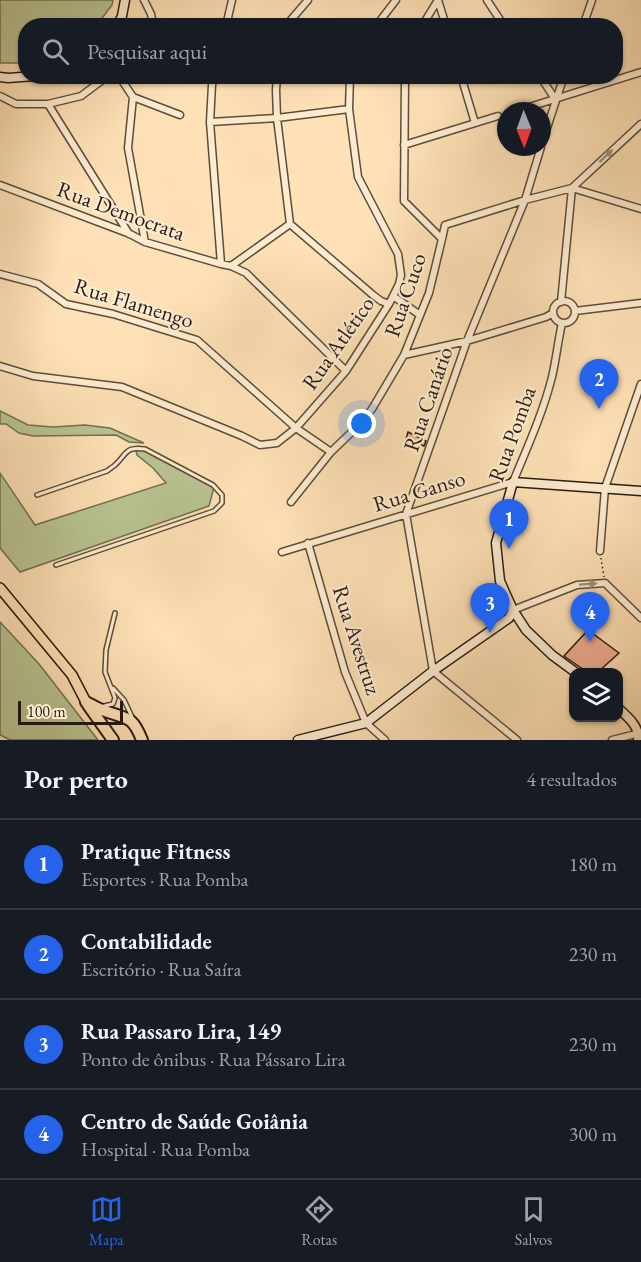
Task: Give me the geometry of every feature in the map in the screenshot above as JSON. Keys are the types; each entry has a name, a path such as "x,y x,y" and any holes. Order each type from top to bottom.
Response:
{"highway":[{"path":"91,705 131,720 137,727 142,740"},
{"path":"91,705 113,740"},
{"path":"131,740 137,740"}],"main road":[{"path":"0,588 72,675 91,705"}],"street":[{"path":"121,18 124,0"},
{"path":"144,0 152,18"},
{"path":"228,18 232,0"},
{"path":"293,18 308,0"},
{"path":"382,18 396,0"},
{"path":"427,18 438,0"},
{"path":"438,0 444,18"},
{"path":"487,0 499,18"},
{"path":"586,18 592,0"},
{"path":"623,78 641,72"},
{"path":"0,77 18,77"},
{"path":"0,96 16,104 48,104 81,96 97,84"},
{"path":"124,84 133,97 180,115"},
{"path":"212,84 210,122 220,264"},
{"path":"276,84 277,118 290,224 373,295 389,304"},
{"name":"Rua Atlético","path":"0,366 33,376 122,387 242,436 260,446 277,443 296,428 346,371 389,304 401,275 398,254 358,177 350,109 350,84"},
{"name":"Rua Cuco","path":"291,502 331,452 372,409 404,355 429,293 442,239 404,201 405,84"},
{"path":"463,84 475,123"},
{"path":"545,84 555,99"},
{"name":"Rua Canário","path":"551,112 561,84"},
{"path":"545,102 603,84"},
{"path":"133,97 128,148 145,242"},
{"path":"48,104 130,234"},
{"path":"210,122 277,118 350,109"},
{"path":"404,145 497,116"},
{"path":"442,239 445,225 572,188 641,124"},
{"name":"Rua Canário","path":"433,671 406,514 467,341 525,200 538,156"},
{"name":"Rua Democrata","path":"0,185 130,234 145,242 231,266"},
{"path":"572,188 641,209"},
{"path":"561,302 572,188"},
{"path":"290,224 231,266 246,273 346,371"},
{"name":"Rua Flamengo","path":"0,274 38,284 66,303 113,314 197,340 296,428 331,452"},
{"path":"393,296 420,315"},
{"path":"561,302 570,303 575,310 574,317 565,323 556,319 553,313 555,306 561,302"},
{"path":"575,310 641,303"},
{"path":"404,355 467,341 553,313"},
{"name":"Rua Pomba","path":"562,322 547,394 513,482 496,543 500,581 513,610 526,630 570,668"},
{"path":"600,551 605,488 638,404 641,384"},
{"name":"Rua Ganso","path":"282,552 513,482 641,491"},
{"name":"Rua Avestruz","path":"308,543 345,672 366,723 385,740"},
{"path":"298,740 366,723 433,671 509,618 513,610 577,585 605,583 641,618"},
{"path":"433,671 517,740"},
{"path":"612,740 640,735 623,713"}],"lane":[{"path":"37,495 106,471 115,466 126,451 135,447 145,449 213,485 222,495 222,503 214,511 56,565"},
{"path":"91,705 107,706 113,704 115,698 105,672 106,650 114,613"},
{"path":"111,686 124,700 137,727"}],"path":[{"path":"600,551 605,583"}],"green space":[{"path":"0,0 113,0 102,18 18,18 18,63 0,63"},
{"path":"0,411 28,425 53,427 85,425 110,428 144,443 129,442 116,435 33,436 19,433 6,424 0,424"},
{"path":"135,447 145,449 214,487 209,506 20,572 0,548 0,473 35,525 166,483 137,455"},
{"path":"0,622 39,664 98,740 10,740 0,735"}],"building":[{"path":"408,432 426,441 424,446 406,439"},
{"path":"588,630 619,653 602,668 581,668 564,656"}],"place":[{"name":"Contabilidade","path":"599,409"},
{"name":"Pratique Fitness","path":"509,549"},
{"name":"Rua Passaro Lira, 149","path":"490,633"},
{"name":"Centro de Saúde Goiânia","path":"590,642"}]}
